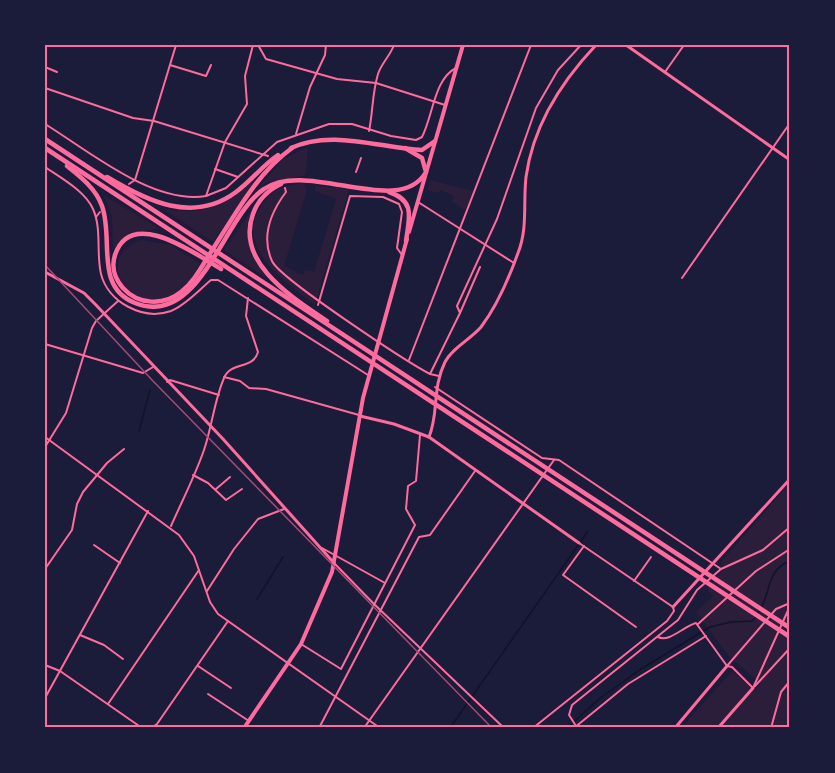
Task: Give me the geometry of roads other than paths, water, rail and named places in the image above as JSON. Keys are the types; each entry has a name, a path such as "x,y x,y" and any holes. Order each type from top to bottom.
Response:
{"highway":[{"path":"45,139 226,260 365,349"},
{"path":"53,145 135,194 162,204 185,209 207,206 228,197 264,165 292,148 311,141 425,149 435,141"},
{"path":"198,252 168,238 142,234 132,236 120,246 114,255 113,268 122,287 138,299 159,302 177,296 192,281 256,183 292,148"},
{"path":"45,149 76,173 95,193 106,220 107,260 112,281 128,299 145,306 169,305 191,290 250,201 276,182 301,180 400,191 410,188 426,172 422,158 405,148"},
{"path":"45,149 198,252 420,394 790,637"},
{"path":"301,180 274,187 257,205 250,229 254,252 265,271 286,291 382,361 790,628"},
{"path":"382,190 403,198 407,205 406,241"}],"main road":[{"path":"244,728 301,644 327,588 336,555 359,415 368,375 463,45"}],"street":[{"path":"129,184 135,180 176,45"},
{"path":"206,196 225,142 247,104 245,76 253,45"},
{"path":"258,45 266,59 316,74 376,83 445,105"},
{"path":"296,134 316,74 325,55 326,45"},
{"path":"369,131 371,101 379,70 390,56 394,45"},
{"path":"409,360 531,45"},
{"path":"460,313 457,306 507,193 536,108 558,70 581,45"},
{"path":"429,437 433,429 435,387 446,359 485,321 514,263 524,237 528,169 546,114 568,77 596,45"},
{"path":"626,45 790,160"},
{"path":"664,73 684,45"},
{"path":"170,65 206,75 211,65"},
{"path":"45,67 57,72"},
{"path":"45,124 135,180 168,195 188,198 206,196 218,193 277,142 329,124 370,127 380,134 416,140 422,137 441,86 451,71 456,68"},
{"path":"45,88 133,118 154,122 268,156"},
{"path":"682,279 790,123"},
{"path":"356,172 361,158"},
{"path":"45,167 81,194 93,208 102,276 118,301 139,311 162,313 181,306 211,280 219,280 309,335 368,375"},
{"path":"215,169 238,177"},
{"path":"285,188 286,192 271,215 268,251 273,264 318,303 429,374 439,376"},
{"path":"318,303 350,195 383,197 399,204 402,212 397,248 402,255"},
{"path":"418,202 514,263"},
{"path":"96,217 100,212"},
{"path":"429,374 480,267"},
{"path":"45,272 84,293 211,426 334,563 504,728"},
{"path":"171,526 211,426 224,377 234,367 253,362 258,352 246,316 248,298"},
{"path":"45,447 66,413 92,328 118,301"},
{"path":"309,335 310,330"},
{"path":"45,344 143,373 153,367"},
{"path":"224,377 240,381 249,388 266,389 429,437 673,607 675,611 667,621 533,728"},
{"path":"167,382 170,380 219,395"},
{"path":"435,387 542,458 559,460 714,562 721,569"},
{"path":"301,644 341,669 415,525 406,509 408,486 416,481 421,433"},
{"path":"45,437 171,526 187,545 200,570 213,609 380,728"},
{"path":"45,569 72,530 77,504 83,492 107,463 124,449"},
{"path":"364,728 422,650 554,460"},
{"path":"319,728 419,537 430,535 476,470"},
{"path":"193,475 216,489 226,500 242,489"},
{"path":"216,489 230,477"},
{"path":"673,607 790,479"},
{"path":"207,591 234,549 258,519 282,511 285,507"},
{"path":"45,698 148,511"},
{"path":"705,635 628,684 575,726 570,719 572,705 610,672 678,620 697,590 721,569 763,550 790,527"},
{"path":"665,537 668,532"},
{"path":"94,545 120,563"},
{"path":"317,545 385,583"},
{"path":"585,546 563,575 636,627"},
{"path":"658,637 663,640 686,625 699,626 756,571 790,549"},
{"path":"634,581 651,557"},
{"path":"108,704 200,570"},
{"path":"675,728 776,609 790,604"},
{"path":"753,688 790,604"},
{"path":"151,728 157,724 228,621"},
{"path":"699,626 727,666 732,667 753,688"},
{"path":"80,635 105,645 123,659"},
{"path":"718,728 790,648"},
{"path":"45,665 60,670 142,728"},
{"path":"198,666 231,688"},
{"path":"607,667 610,672"},
{"path":"771,728 780,692 790,681"},
{"path":"208,694 249,721"}],"waterway":[{"path":"139,431 150,390"},
{"path":"450,728 588,531"},
{"path":"257,599 283,557"},
{"path":"758,613 772,577 782,565 790,561"},
{"path":"567,728 599,699 641,669 710,627 731,622 752,621 756,617"}],"railway":[{"path":"45,265 153,381 492,728"}]}
